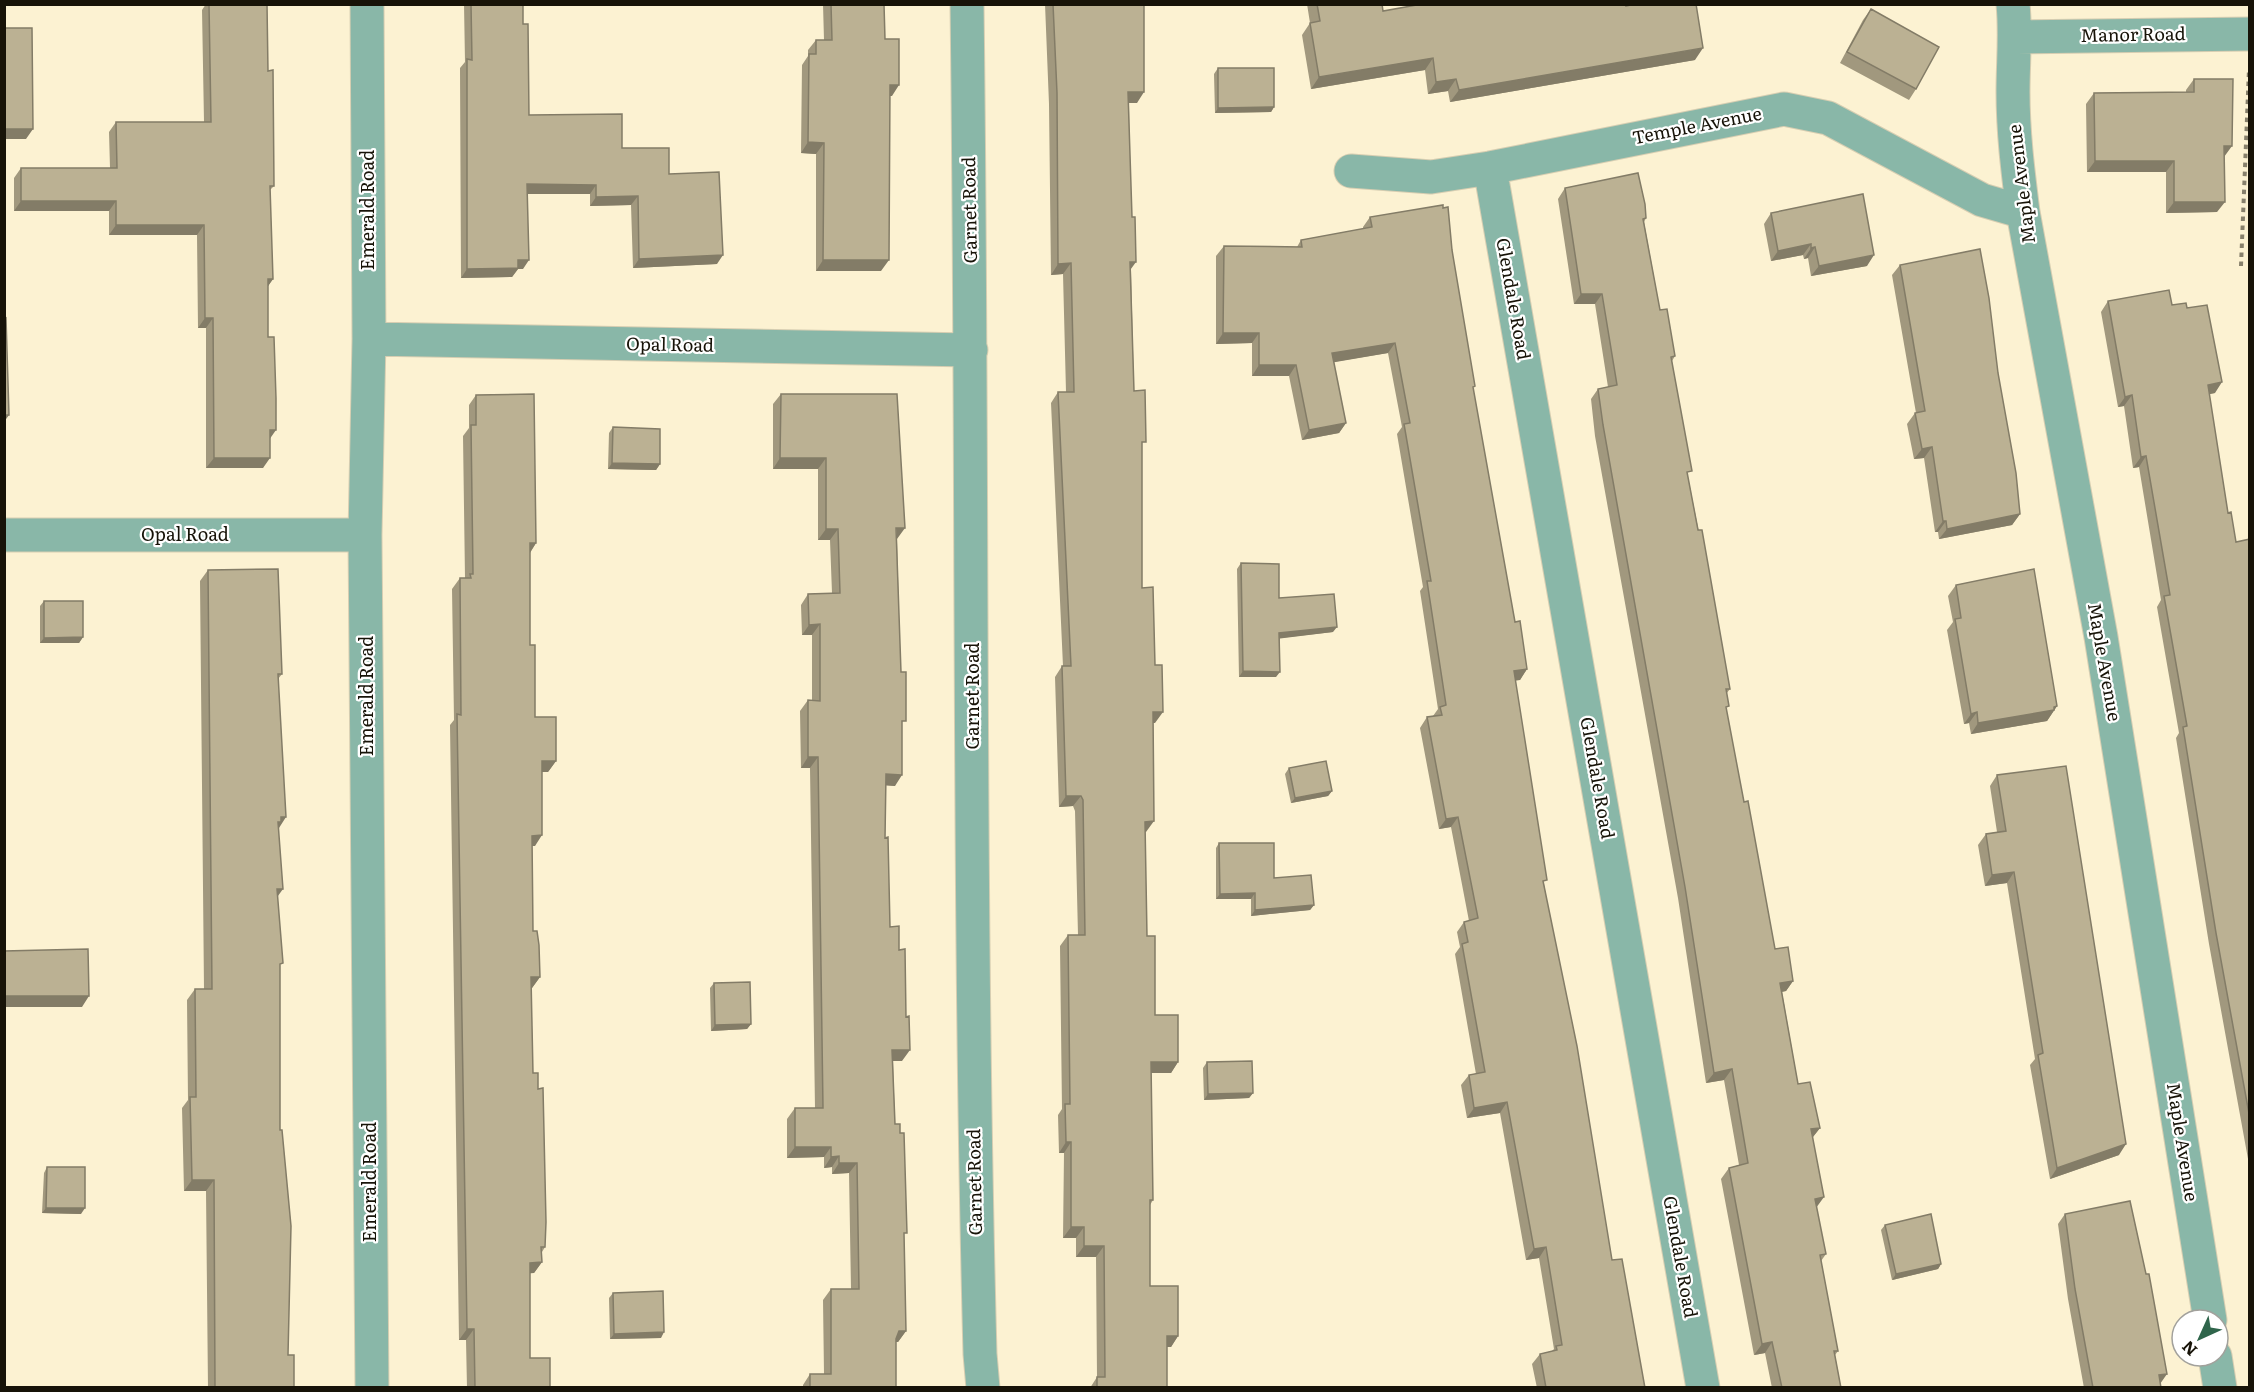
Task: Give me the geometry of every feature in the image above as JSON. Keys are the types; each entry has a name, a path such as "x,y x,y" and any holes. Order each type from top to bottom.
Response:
{"street":[{"name":"Emerald Road","path":"367,4 369,339 365,535 372,1388"},
{"name":"Garnet Road","path":"967,4 971,350 974,1113 980,1354 983,1388"},
{"name":"Maple Avenue","path":"2013,4 2016,37 2013,91 2015,151 2023,212 2103,648 2208,1308"},
{"path":"2016,37 2020,4"},
{"name":"Manor Road","path":"2016,37 2250,33"},
{"name":"Temple Avenue","path":"1351,171 1431,177 1490,168 1784,109 1828,118 1982,200 2023,212"},
{"name":"Glendale Road","path":"1490,168 1703,1388"},
{"name":"Opal Road","path":"369,339 971,350"},
{"name":"Opal Road","path":"4,535 365,535"},
{"path":"2217,1368 2220,1388"}],"path":[{"path":"2241,266 2250,64"}],"building":[{"path":"209,4 267,4 268,71 273,70 274,186 270,186 273,279 268,279 268,337 274,337 276,398 276,430 270,430 270,458 214,458 213,318 205,318 204,225 116,225 116,201 21,201 21,168 117,168 116,122 211,122"},
{"path":"471,4 523,4 523,24 528,24 529,115 622,114 622,148 669,148 669,174 719,172 723,255 639,259 638,196 596,197 596,185 527,184 529,260 518,260 518,268 467,269 467,59 472,60"},
{"path":"831,4 884,4 885,39 899,39 899,85 890,85 889,260 823,260 824,143 808,142 809,54 816,54 816,40 832,40"},
{"path":"1053,4 1144,4 1144,92 1128,92 1132,217 1135,217 1136,262 1130,262 1134,391 1145,390 1146,442 1142,442 1142,588 1153,587 1155,665 1162,665 1163,712 1153,712 1154,821 1145,822 1147,936 1155,936 1155,1015 1178,1015 1178,1062 1151,1062 1153,1200 1150,1200 1150,1286 1178,1286 1178,1336 1167,1336 1167,1388 1097,1388 1097,1377 1105,1377 1104,1246 1084,1246 1084,1227 1071,1227 1071,1142 1066,1142 1065,1104 1070,1104 1068,935 1085,935 1083,800 1081,796 1066,796 1062,666 1071,666 1058,392 1074,392 1071,263 1058,264 1057,93"},
{"path":"1317,4 1382,4 1383,11 1422,4 1626,4 1626,6 1696,4 1703,48 1459,90 1456,79 1436,82 1433,58 1319,77 1310,23 1320,21"},
{"path":"1871,9 1939,47 1916,89 1847,52"},
{"path":"4,28 32,28 33,129 4,129"},
{"path":"1218,68 1274,68 1274,107 1218,108"},
{"path":"2194,79 2233,79 2232,146 2224,146 2225,202 2174,202 2174,161 2095,161 2094,93 2194,92"},
{"path":"1638,173 1645,204 1646,218 1643,219 1660,310 1667,309 1675,356 1671,357 1692,471 1687,472 1698,530 1702,530 1730,689 1726,689 1729,706 1726,707 1744,802 1748,801 1775,949 1788,947 1793,981 1780,983 1798,1084 1810,1082 1820,1128 1811,1129 1824,1197 1815,1199 1826,1254 1820,1255 1838,1351 1834,1351 1841,1388 1782,1388 1772,1342 1762,1344 1729,1168 1748,1163 1732,1069 1714,1073 1685,887 1603,425 1598,389 1617,385 1602,294 1581,294 1565,188"},
{"path":"1863,194 1874,255 1819,266 1815,247 1811,248 1811,244 1778,251 1771,213"},
{"path":"1443,205 1443,208 1448,207 1452,250 1475,386 1473,387 1515,622 1520,621 1527,669 1514,671 1547,880 1543,881 1577,1046 1612,1260 1622,1259 1645,1388 1546,1388 1540,1354 1557,1350 1556,1346 1562,1345 1546,1247 1534,1249 1507,1102 1474,1108 1469,1075 1485,1072 1462,944 1468,942 1464,922 1478,918 1458,817 1446,819 1427,717 1442,715 1440,707 1446,705 1427,581 1431,581 1404,424 1410,423 1395,343 1332,353 1346,423 1309,430 1296,365 1259,365 1259,333 1223,333 1224,246 1302,247 1301,240 1372,227 1370,217"},
{"path":"1980,249 1989,298 1998,373 2016,473 2020,514 1947,529 1946,521 1943,521 1932,447 1922,449 1915,413 1925,411 1900,265"},
{"path":"2169,290 2172,305 2186,303 2187,308 2207,305 2222,382 2208,385 2228,513 2231,512 2236,542 2250,539 2250,1119 2216,933 2183,727 2187,726 2164,596 2170,595 2146,456 2141,457 2132,395 2125,397 2108,301"},
{"path":"6,318 9,415 4,415 4,319"},
{"path":"534,394 536,543 530,543 530,645 535,645 535,717 556,717 556,761 542,761 542,835 532,836 533,931 537,931 540,977 531,977 533,1073 538,1073 538,1089 543,1088 546,1222 545,1247 541,1247 542,1262 530,1263 530,1358 550,1358 550,1388 475,1388 474,1329 467,1329 457,714 461,715 460,578 471,578 470,574 473,574 471,425 476,425 476,395"},
{"path":"781,394 897,394 905,528 896,528 901,672 906,672 906,721 902,721 902,775 886,774 885,838 888,837 890,927 899,926 899,950 905,949 906,1017 909,1016 910,1050 892,1050 895,1124 900,1124 900,1133 904,1133 907,1233 904,1233 906,1331 899,1331 896,1339 896,1388 810,1388 810,1374 831,1374 831,1289 859,1289 857,1163 839,1163 839,1156 831,1157 831,1147 795,1147 795,1108 823,1108 818,757 808,757 808,700 820,701 820,624 809,625 808,594 840,593 838,529 826,529 826,458 780,458"},
{"path":"613,427 660,429 660,464 612,463"},
{"path":"1241,563 1279,564 1279,598 1334,594 1337,627 1279,633 1280,672 1243,671"},
{"path":"278,569 282,674 278,674 286,817 281,817 281,822 278,822 283,889 277,889 283,963 280,964 280,1130 282,1130 291,1226 288,1355 294,1355 294,1388 215,1388 214,1180 192,1180 190,1097 196,1097 195,989 212,989 208,570"},
{"path":"2034,569 2057,706 2054,710 1978,723 1977,712 1971,714 1955,619 1961,618 1956,585"},
{"path":"44,601 83,601 83,637 44,638"},
{"path":"1326,761 1332,791 1295,798 1289,768"},
{"path":"2066,766 2126,1144 2057,1168 2038,1055 2043,1053 2014,872 1992,875 1986,834 2006,831 1997,775"},
{"path":"1219,843 1274,843 1274,878 1311,875 1314,905 1255,910 1255,893 1220,894"},
{"path":"88,949 89,996 4,996 4,951"},
{"path":"750,982 751,1024 715,1025 714,983"},
{"path":"1252,1061 1253,1093 1208,1094 1207,1062"},
{"path":"47,1167 85,1167 85,1208 46,1208"},
{"path":"2130,1201 2146,1274 2149,1274 2167,1374 2159,1375 2161,1388 2093,1388 2075,1289 2065,1214"},
{"path":"1931,1214 1941,1264 1896,1274 1885,1225"},
{"path":"663,1291 664,1332 614,1334 613,1293"}]}
